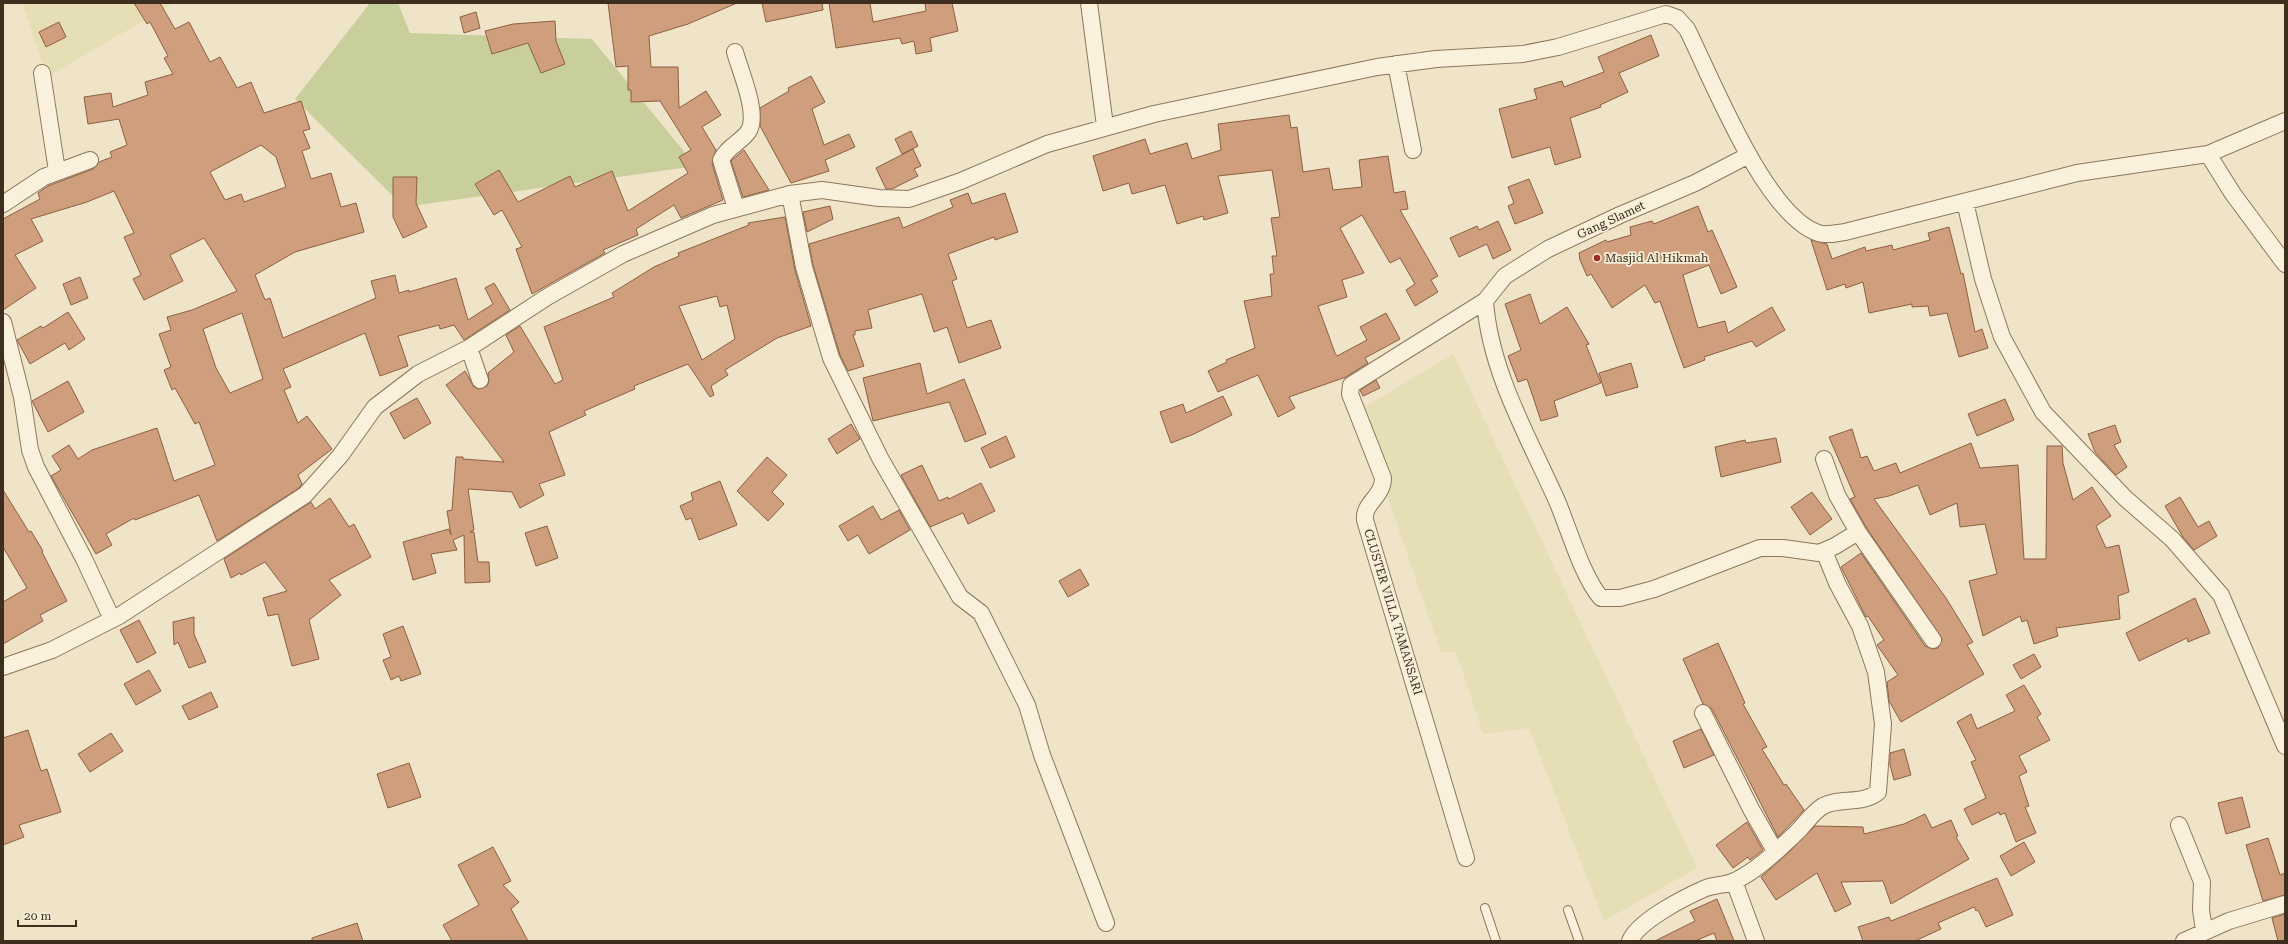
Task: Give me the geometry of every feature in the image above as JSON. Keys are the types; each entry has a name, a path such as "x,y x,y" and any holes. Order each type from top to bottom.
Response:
{"street":[{"path":"1089,3 1105,126"},
{"path":"3,667 52,650 112,619 305,496 340,456 375,407 418,374 469,348 547,298 623,254 713,215 790,194 822,190 879,198 909,199 961,181 1047,144 1105,126 1238,95 1396,64 1436,59 1523,54 1551,49 1666,14 1672,15 1682,22 1687,29 1749,155 1773,193 1788,211 1810,228 1823,234 1845,232 2077,174 2208,154 2285,121"},
{"path":"735,52 753,118 748,133 726,150 721,160 736,208"},
{"path":"1396,64 1412,150"},
{"path":"42,73 57,171"},
{"path":"2208,154 2233,194 2285,264"},
{"name":"Gang Slamet","path":"1485,301 1505,276 1548,250 1620,215 1694,183 1749,155"},
{"path":"3,204 29,185 57,171 90,160"},
{"path":"790,194 804,267 823,335 839,377 880,458 927,537 960,597 978,610 987,622 1027,705 1042,755 1106,923"},
{"path":"1965,202 1983,279 2002,337 2043,412 2125,498 2172,539 2221,595 2285,746"},
{"path":"1485,301 1486,321 1502,376 1521,425 1584,567 1601,598 1620,598 1654,589 1760,548 1783,548 1814,554 1824,551 1858,532"},
{"name":"CLUSTER VILLA TAMANSARI","path":"1466,858 1365,520 1367,508 1381,491 1383,478 1361,426 1350,391 1354,382 1485,301"},
{"path":"3,322 22,396 30,450 36,467 84,559 112,619"},
{"path":"469,348 480,380"},
{"path":"1824,459 1836,495 1858,532 1933,640"},
{"path":"1630,941 1636,929 1682,901 1706,888 1734,881 1775,851 1825,805 1853,801 1874,795 1880,787 1883,724 1876,672 1860,626 1837,583 1824,551"},
{"path":"1703,713 1751,809 1775,851"},
{"path":"2178,825 2202,882 2201,910 2204,930"},
{"path":"1734,881 1756,941"},
{"path":"2184,941 2204,930 2285,904"}],"lane":[{"path":"1485,908 1496,941"},
{"path":"1568,910 1579,941"}],"shaded area":[{"path":"22,3 174,3 47,77"},
{"path":"1453,354 1697,868 1604,921 1529,728 1483,734 1456,652 1441,652 1358,411"}],"green space":[{"path":"370,3 398,3 410,33 592,39 696,166 404,207 295,99"}],"building":[{"path":"134,3 160,3 175,29 189,22 210,62 220,57 237,88 251,82 264,113 301,101 310,129 303,131 310,148 302,151 311,179 331,173 341,207 356,203 364,232 295,252 255,275 265,300 270,298 283,338 376,298 371,281 395,275 399,293 409,290 409,292 456,278 468,320 493,304 485,288 494,283 510,310 464,340 454,325 440,329 439,325 398,336 408,366 380,376 365,333 283,369 291,387 284,390 298,423 307,416 332,449 298,475 302,484 299,488 217,541 199,495 135,520 134,518 106,534 112,545 96,554 51,476 61,470 52,456 69,445 78,459 92,450 157,428 174,481 215,465 199,422 195,424 175,388 172,390 164,370 171,367 159,334 171,330 167,317 192,310 237,291 204,238 170,255 183,281 144,300 133,279 141,275 124,237 134,233 114,191 87,202 31,219 43,241 15,255 36,288 3,310 3,219 40,199 38,193 48,186 93,169 99,162 112,157 110,152 127,145 119,119 88,124 84,97 111,93 113,107 148,95 145,82 173,74 164,58 168,56 150,22 147,24","holes":["261,145 276,157 286,187 244,202 241,194 225,200 210,172","242,313 263,379 230,393 216,368 203,329"]},
{"path":"608,3 737,3 688,24 649,36 651,67 678,67 679,108 706,91 721,115 702,127 716,150 712,163 723,200 681,218 674,205 636,229 638,235 603,250 605,253 532,294 516,249 522,247 502,210 494,215 475,184 499,170 518,202 570,176 575,187 612,171 628,211 688,173 679,157 691,150 660,101 631,102 631,90 628,90 628,66 616,67"},
{"path":"762,3 822,3 823,10 766,22"},
{"path":"829,3 870,3 873,22 926,11 925,3 952,3 958,31 930,38 932,51 916,54 914,41 902,44 900,38 836,48"},
{"path":"476,12 480,28 464,33 460,17"},
{"path":"555,21 556,41 565,64 541,73 528,43 492,54 485,31 513,24"},
{"path":"59,22 66,37 46,47 39,32"},
{"path":"1651,35 1659,56 1619,73 1628,92 1600,105 1601,107 1570,118 1581,157 1555,165 1550,147 1512,158 1499,109 1537,99 1534,89 1562,81 1564,87 1604,72 1598,57"},
{"path":"811,76 825,102 812,109 824,145 849,134 855,147 825,160 829,171 791,183 760,126 760,108 789,91 788,88"},
{"path":"1289,115 1291,128 1297,127 1303,172 1329,168 1333,190 1362,187 1359,160 1388,156 1394,193 1405,191 1408,209 1400,210 1438,276 1431,280 1438,292 1415,306 1406,290 1415,284 1400,258 1390,263 1362,215 1340,228 1364,273 1342,280 1347,297 1318,306 1335,353 1337,356 1367,340 1360,327 1386,313 1400,339 1365,358 1368,363 1346,377 1289,397 1295,408 1278,417 1258,375 1218,392 1208,371 1227,362 1226,360 1255,348 1244,301 1272,296 1270,274 1274,274 1272,256 1277,256 1271,218 1280,217 1272,170 1218,176 1228,213 1204,220 1203,216 1177,224 1165,185 1132,194 1129,183 1103,191 1093,156 1145,139 1150,154 1187,143 1192,159 1221,150 1218,124"},
{"path":"911,131 918,146 902,154 895,139"},
{"path":"913,149 921,166 914,169 918,176 892,189 886,189 876,168"},
{"path":"744,150 769,190 743,197 731,161"},
{"path":"393,177 417,177 416,203 427,227 403,238 393,217"},
{"path":"1529,179 1543,213 1515,224 1508,206 1514,203 1508,187"},
{"path":"968,193 972,204 1005,193 1018,232 995,240 994,237 948,254 957,279 952,281 967,328 991,320 1001,348 959,363 947,327 934,332 922,294 868,310 872,328 855,331 855,335 853,335 864,366 848,371 840,355 813,265 809,244 899,217 903,228 953,207 950,200"},
{"path":"830,206 833,219 807,232 803,212"},
{"path":"1698,206 1708,232 1712,230 1737,287 1721,294 1709,265 1683,275 1698,328 1725,321 1728,333 1772,307 1785,330 1756,347 1752,341 1704,357 1705,360 1684,368 1660,301 1655,303 1645,285 1612,308 1591,274 1587,276 1580,260 1579,253 1606,240 1607,242 1631,235 1630,227 1652,221 1654,224"},
{"path":"785,217 795,270 811,326 777,338 725,370 728,375 711,386 714,395 710,397 688,364 634,386 635,389 584,411 586,415 549,432 565,475 539,484 544,495 520,508 512,492 468,489 474,530 470,532 474,532 478,562 489,562 490,582 465,583 464,535 453,540 457,550 431,554 436,573 413,580 403,542 449,529 451,535 447,511 452,510 456,457 463,457 463,459 504,462 446,385 465,371 474,387 479,389 487,386 489,381 488,373 514,352 506,335 520,326 555,384 563,380 544,327 614,297 612,293 654,267 679,256 678,253 749,225 748,223","holes":["717,296 720,307 727,305 735,339 702,360 679,306"]},
{"path":"1498,221 1511,250 1493,259 1487,244 1459,257 1450,238 1477,226 1479,230"},
{"path":"1949,227 1961,274 1963,273 1975,332 1982,329 1988,348 1959,357 1947,313 1930,316 1928,306 1912,307 1912,304 1869,313 1863,282 1846,288 1845,284 1827,290 1811,240 1827,244 1832,259 1865,247 1866,251 1892,245 1893,250 1930,240 1928,233"},
{"path":"80,277 88,298 71,305 63,284"},
{"path":"1530,294 1540,324 1567,307 1589,344 1586,345 1601,383 1554,401 1558,416 1541,421 1527,379 1518,382 1508,356 1521,350 1505,304"},
{"path":"68,312 85,339 69,350 65,343 30,364 17,340 41,326 43,328"},
{"path":"920,363 927,394 964,379 986,434 965,442 949,402 873,421 863,378"},
{"path":"1631,363 1638,387 1606,396 1599,373"},
{"path":"1376,380 1380,388 1363,396 1360,390"},
{"path":"68,381 84,412 48,432 32,401"},
{"path":"1223,396 1232,415 1194,434 1171,443 1160,412 1183,404 1186,413"},
{"path":"417,398 431,423 404,439 390,413"},
{"path":"2005,399 2014,420 1977,436 1968,414"},
{"path":"851,424 860,439 837,454 828,439"},
{"path":"2115,425 2121,442 2114,445 2127,467 2116,475 2095,452 2088,434"},
{"path":"1852,429 1861,458 1867,456 1874,471 1896,463 1900,473 1971,443 1980,468 2018,465 2024,559 2046,559 2047,446 2062,446 2063,463 2073,500 2092,487 2111,516 2096,526 2106,548 2119,545 2129,592 2118,596 2120,619 2056,628 2058,636 2034,644 2027,620 2022,622 2020,616 1983,636 1969,581 1997,574 1985,524 1960,527 1957,503 1930,515 1918,485 1889,496 1874,499 1946,598 1973,642 1967,645 1984,674 1901,722 1889,701 1887,682 1898,675 1877,645 1884,640 1868,616 1866,617 1841,567 1861,553 1925,646 1933,649 1938,648 1942,639 1866,527 1850,499 1855,497 1829,437"},
{"path":"1006,436 1015,457 990,468 981,448"},
{"path":"1776,438 1781,462 1721,477 1715,447 1745,440 1746,443"},
{"path":"767,457 787,475 772,492 784,504 768,521 737,491"},
{"path":"922,465 939,501 948,497 949,499 981,483 995,511 968,524 963,513 930,527 901,475"},
{"path":"720,481 737,525 699,540 691,518 686,520 680,506 693,500 691,493"},
{"path":"3,490 29,532 31,531 43,551 42,552 67,601 40,615 43,621 3,644 3,602 27,588 3,547"},
{"path":"1812,492 1832,519 1810,535 1791,507"},
{"path":"2180,497 2198,527 2209,521 2217,536 2194,550 2183,537 2165,506"},
{"path":"330,498 349,527 354,524 371,557 329,580 341,595 309,620 319,659 292,666 278,614 268,616 263,598 287,591 265,562 241,575 240,573 231,578 224,559 311,502 315,509"},
{"path":"873,506 881,520 899,510 910,530 869,554 858,535 848,541 839,526"},
{"path":"547,526 558,558 536,566 525,533"},
{"path":"1080,569 1089,585 1068,597 1059,581"},
{"path":"2195,598 2210,633 2188,642 2187,638 2139,661 2126,633"},
{"path":"194,617 194,634 206,662 189,668 178,642 174,645 173,622"},
{"path":"139,620 156,653 137,663 120,630"},
{"path":"403,626 421,674 401,681 399,676 391,680 383,660 391,657 383,634"},
{"path":"1718,643 1745,703 1743,704 1767,747 1762,749 1784,785 1786,784 1804,810 1778,837 1712,709 1703,704 1683,659"},
{"path":"2034,654 2041,667 2021,679 2013,665"},
{"path":"149,670 161,691 136,705 124,684"},
{"path":"2024,685 2041,714 2037,717 2050,740 2019,756 2027,772 2019,776 2029,806 2025,807 2036,833 2016,842 2005,813 2000,815 1999,812 1972,825 1964,809 1986,798 1971,762 1976,760 1957,722 1971,714 1977,729 2015,711 2006,695"},
{"path":"211,692 218,707 189,720 182,706"},
{"path":"1701,729 1714,755 1684,768 1673,741"},
{"path":"28,730 41,771 47,769 61,812 19,825 24,837 3,845 3,738"},
{"path":"111,733 123,751 90,772 78,754"},
{"path":"1904,749 1911,775 1894,780 1890,765 1890,753"},
{"path":"409,763 421,797 388,808 377,774"},
{"path":"2242,797 2250,827 2226,834 2218,803"},
{"path":"1925,814 1932,828 1951,820 1958,836 1956,837 1969,859 1891,904 1883,881 1841,882 1851,904 1835,912 1817,873 1776,900 1761,877 1815,826 1863,827 1864,834 1904,824"},
{"path":"1747,822 1763,850 1750,860 1748,857 1733,868 1716,845"},
{"path":"2268,838 2280,875 2285,873 2285,895 2263,901 2246,845"},
{"path":"2024,842 2035,862 2011,876 2000,856"},
{"path":"493,847 511,881 503,885 519,902 511,909 528,941 452,941 443,925 479,905 458,865"},
{"path":"1997,878 2013,915 1986,927 1978,910 1976,911 1974,907 1938,923 1941,929 1915,941 1863,941 1858,927 1889,917 1891,921"},
{"path":"1717,899 1734,941 1717,941 1714,933 1695,941 1655,941 1695,921 1690,911"},
{"path":"2285,914 2285,941 2278,941 2272,918"},
{"path":"357,923 363,941 312,941 312,938"}],"place":[{"name":"Masjid Al Hikmah","path":"1597,258"}]}
